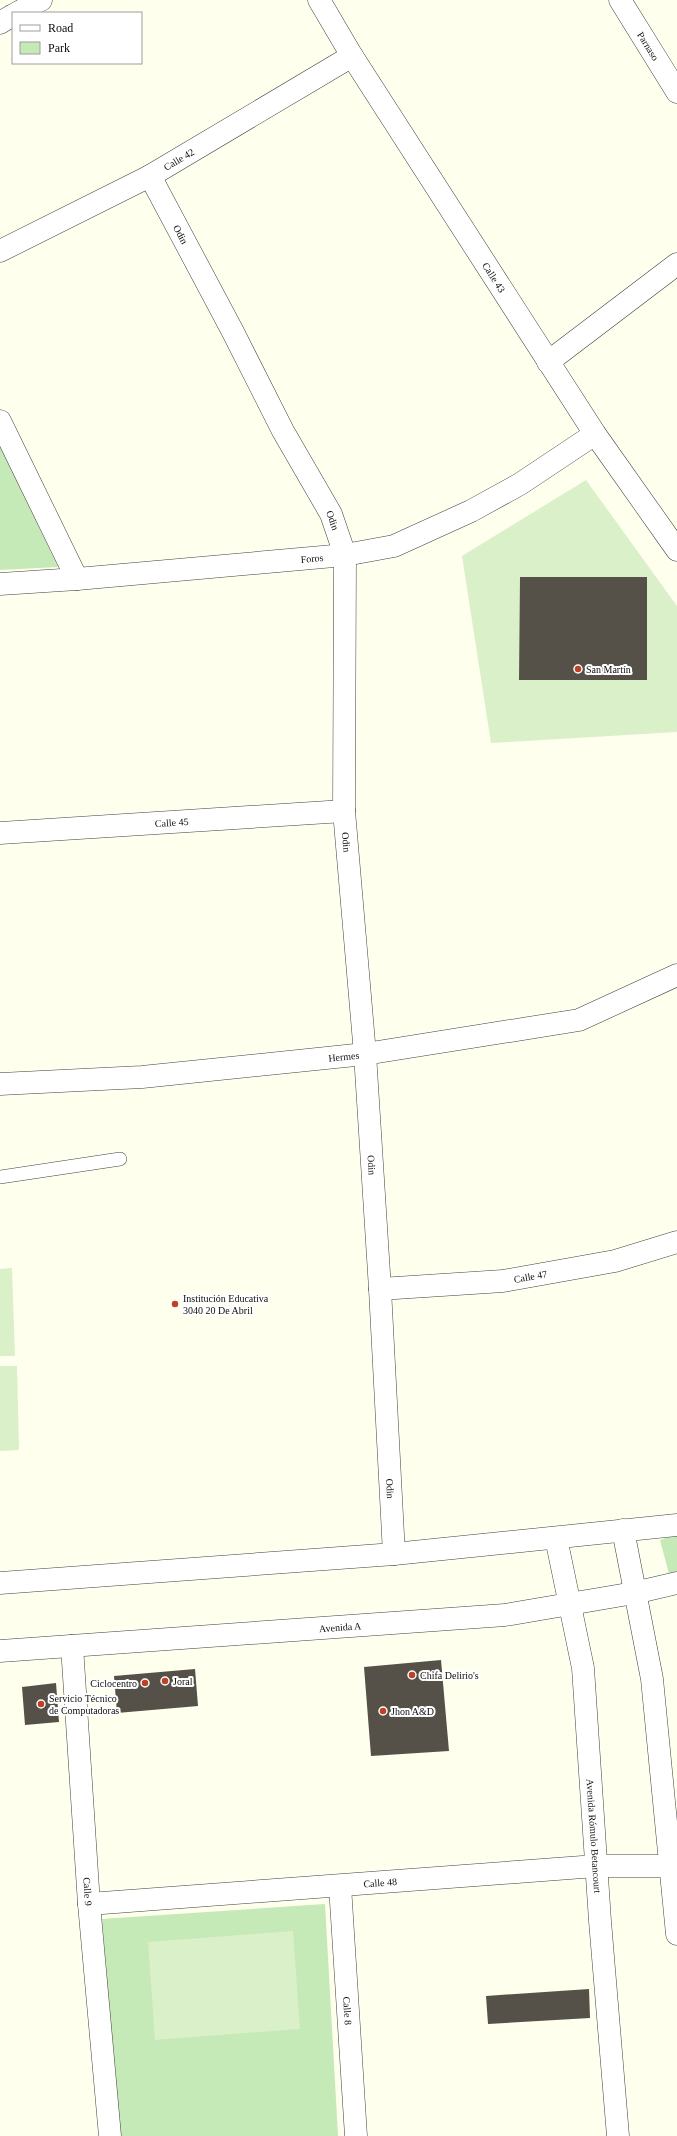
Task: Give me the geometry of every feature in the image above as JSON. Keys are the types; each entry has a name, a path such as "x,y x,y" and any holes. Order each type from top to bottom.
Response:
{"street":[{"path":"20,12 41,0"},
{"name":"Calle 43","path":"319,0 352,56 548,362 595,434 677,550"},
{"name":"Parnaso","path":"620,0 677,92"},
{"path":"0,23 12,16"},
{"name":"Calle 42","path":"0,251 150,176 352,56"},
{"name":"Odin","path":"150,176 233,332 283,431 331,514 345,556 344,811 365,1054 380,1289 394,1554"},
{"path":"548,362 677,264"},
{"path":"0,421 77,579"},
{"name":"Foros","path":"0,584 77,579 345,556 394,546 471,511 520,484 595,434"},
{"name":"Calle 45","path":"0,833 344,811"},
{"name":"Hermes","path":"0,1084 142,1077 365,1054 579,1020 677,975"},
{"name":"Calle 47","path":"380,1289 503,1281 615,1261 677,1242"},
{"path":"0,1583 394,1554 677,1525"},
{"path":"623,1530 634,1593 652,1679 674,1866 677,1934"},
{"name":"Avenida Rómulo Betancourt","path":"556,1538 583,1668 596,1866 618,2136"},
{"name":"Avenida A","path":"0,1651 505,1615 634,1593 677,1583"},
{"name":"Calle 9","path":"72,1646 89,1904 110,2136"},
{"name":"Calle 48","path":"89,1904 596,1866 674,1866"},
{"name":"Calle 8","path":"340,1886 356,2136"}],"lane":[{"path":"0,1177 120,1159"}],"green space":[{"path":"0,445 58,567 0,570"},
{"name":"San Martín","path":"586,480 677,606 677,732 491,743 462,556"},
{"path":"12,1268 15,1356 0,1356 0,1269"},
{"path":"0,1366 17,1366 19,1450 0,1451"},
{"path":"677,1534 677,1571 669,1574 660,1540"},
{"path":"325,1904 338,2136 120,2136 102,1919"},
{"path":"293,1931 300,2029 155,2040 148,1942"}],"building":[{"path":"520,577 647,577 647,680 519,680"},
{"path":"441,1660 449,1751 371,1756 364,1667"},
{"path":"195,1669 198,1706 117,1713 114,1676"},
{"name":"Servicio Técnico de Computadoras","path":"56,1683 59,1722 25,1725 22,1687"},
{"path":"589,1989 590,2018 488,2024 486,1996"}],"place":[{"name":"San Martín","path":"578,669"},
{"name":"Institución Educativa 3040 20 De Abril","path":"175,1304"},
{"name":"Chifa Delirio's","path":"412,1675"},
{"name":"Joral","path":"165,1681"},
{"name":"Ciclocentro","path":"145,1683"},
{"name":"Servicio Técnico de Computadoras","path":"41,1704"},
{"name":"Jhon A&D","path":"383,1711"}]}
